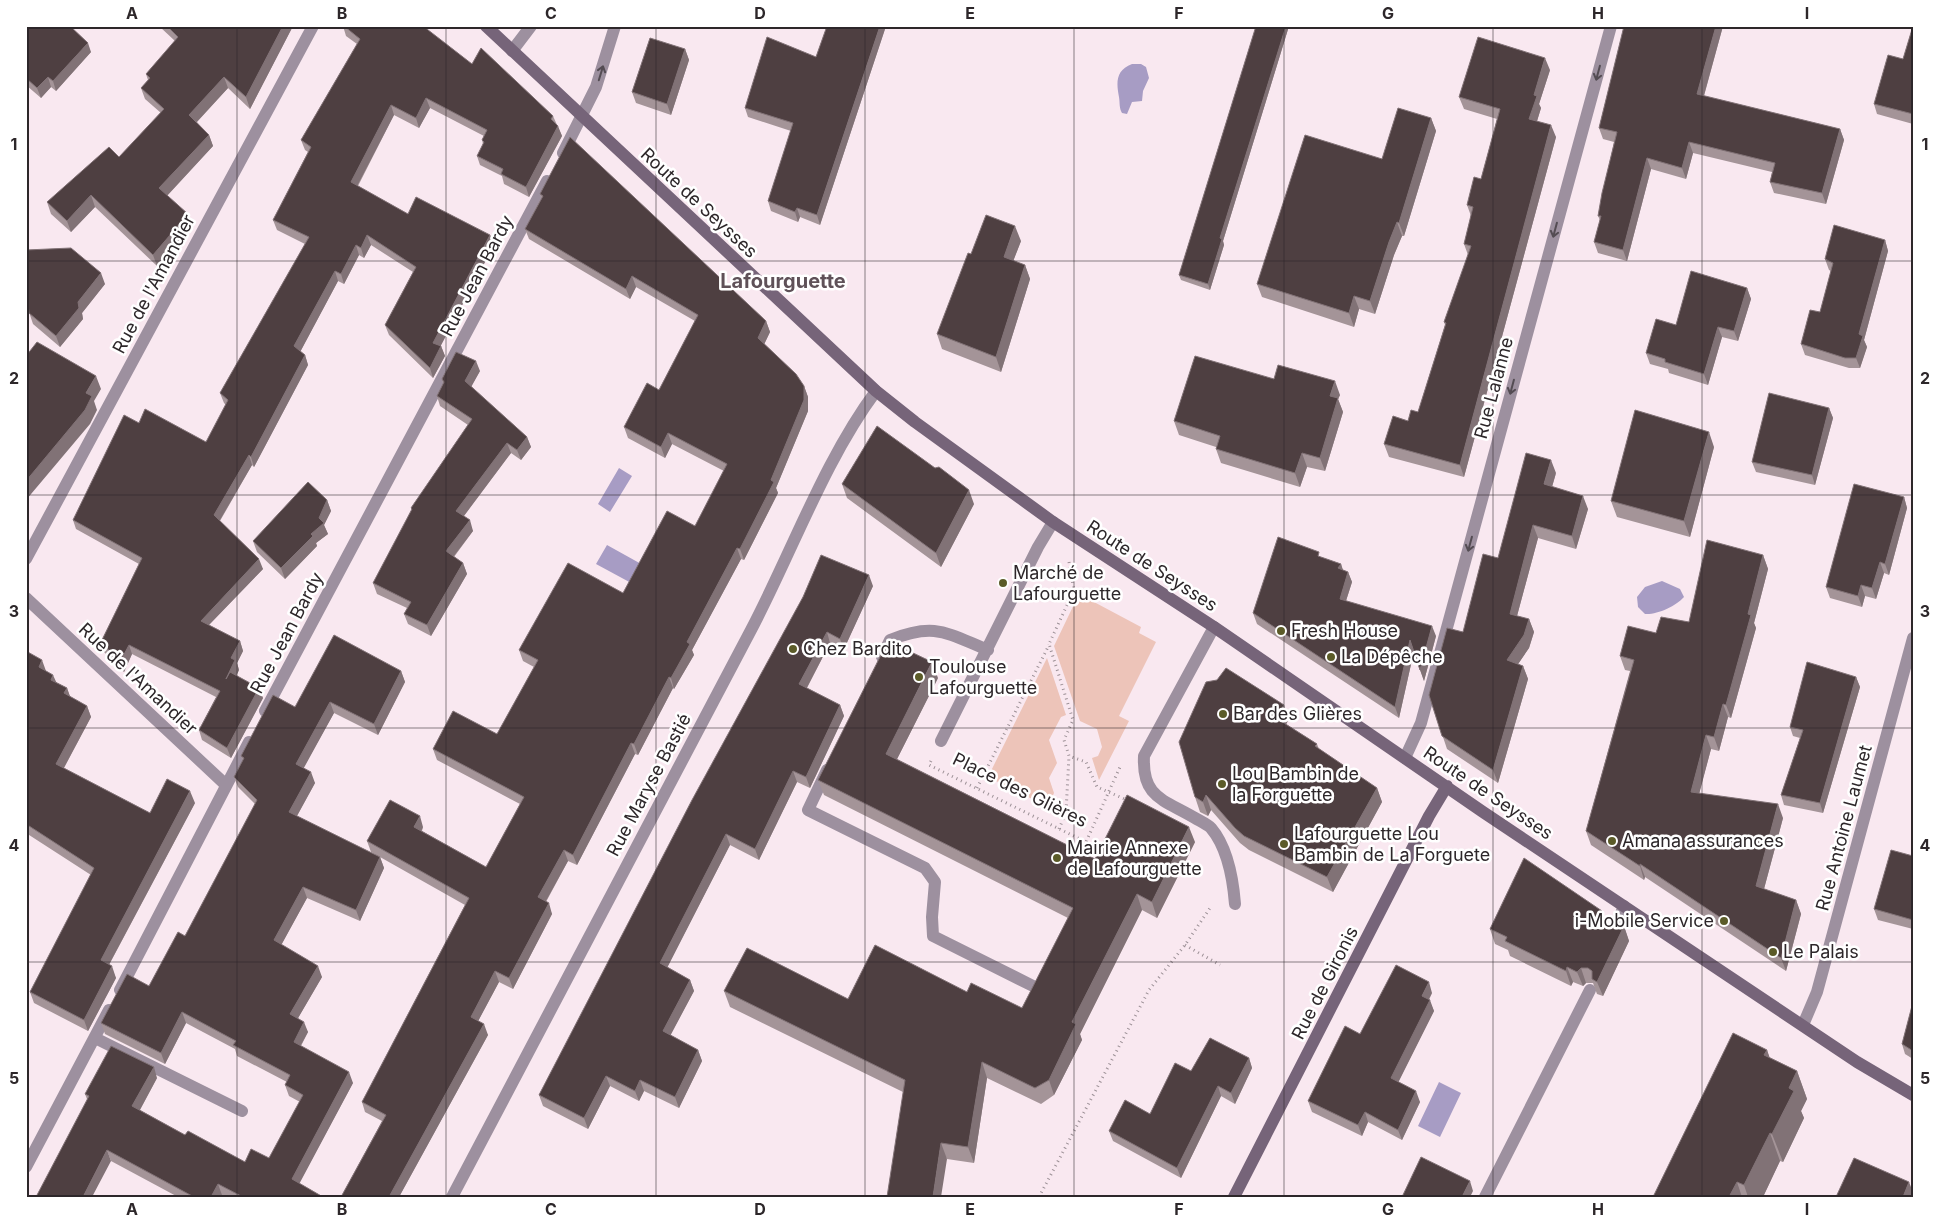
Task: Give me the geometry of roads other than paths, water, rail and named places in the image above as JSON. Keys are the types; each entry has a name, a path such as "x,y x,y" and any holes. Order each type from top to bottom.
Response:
{"main road":[{"name":"Route de Seysses","path":"486,26 581,117 876,391 915,422 1079,540 1214,627 1624,906 1803,1025 1913,1104"},
{"name":"Rue de Gironis","path":"1234,1197 1429,816 1447,786"},
{"name":"Route de Seysses","path":"1857,1062 1913,1096"}],"street":[{"name":"Rue de l'Amandier","path":"26,559 313,26"},
{"path":"512,51 531,26"},
{"name":"Rue Jean Bardy","path":"26,1167 255,729 555,168 596,87 615,26"},
{"name":"Rue Lalanne","path":"1405,758 1423,714 1610,26"},
{"name":"Rue Maryse Bastié","path":"452,1197 770,594 839,450 856,418 876,391"},
{"name":"Place des Glières","path":"941,741 1038,547 1053,522"},
{"name":"Rue de l'Amandier","path":"26,598 226,785"},
{"path":"1214,627 1144,756 1144,770 1146,785 1154,793 1211,827 1224,852 1234,884 1235,904"},
{"path":"876,669 890,640 913,631 940,630 988,650"},
{"name":"Rue Antoine Laumet","path":"1803,1025 1817,992 1913,638"},
{"path":"834,757 808,810 925,868 935,882 932,918 933,936 1035,987"},
{"path":"1614,931 1624,906"},
{"path":"1486,1197 1590,990"},
{"path":"95,1038 242,1111"}],"place":[{"name":"Marché de Lafourguette","path":"1003,583"},
{"name":"Fresh House","path":"1281,631"},
{"name":"Chez Bardito","path":"793,649"},
{"name":"La Dépêche","path":"1331,657"},
{"name":"Toulouse Lafourguette","path":"919,677"},
{"name":"Bar des Glières","path":"1223,714"},
{"name":"Lou Bambin de la Forguette","path":"1222,784"},
{"name":"Amana assurances","path":"1612,841"},
{"name":"Lafourguette Lou Bambin de La Forguete","path":"1284,844"},
{"name":"Mairie Annexe de Lafourguette","path":"1057,858"},
{"name":"i-Mobile Service","path":"1724,921"},
{"name":"Le Palais","path":"1773,952"}],"district":[{"name":"Lafourguette","path":"783,281"}]}
